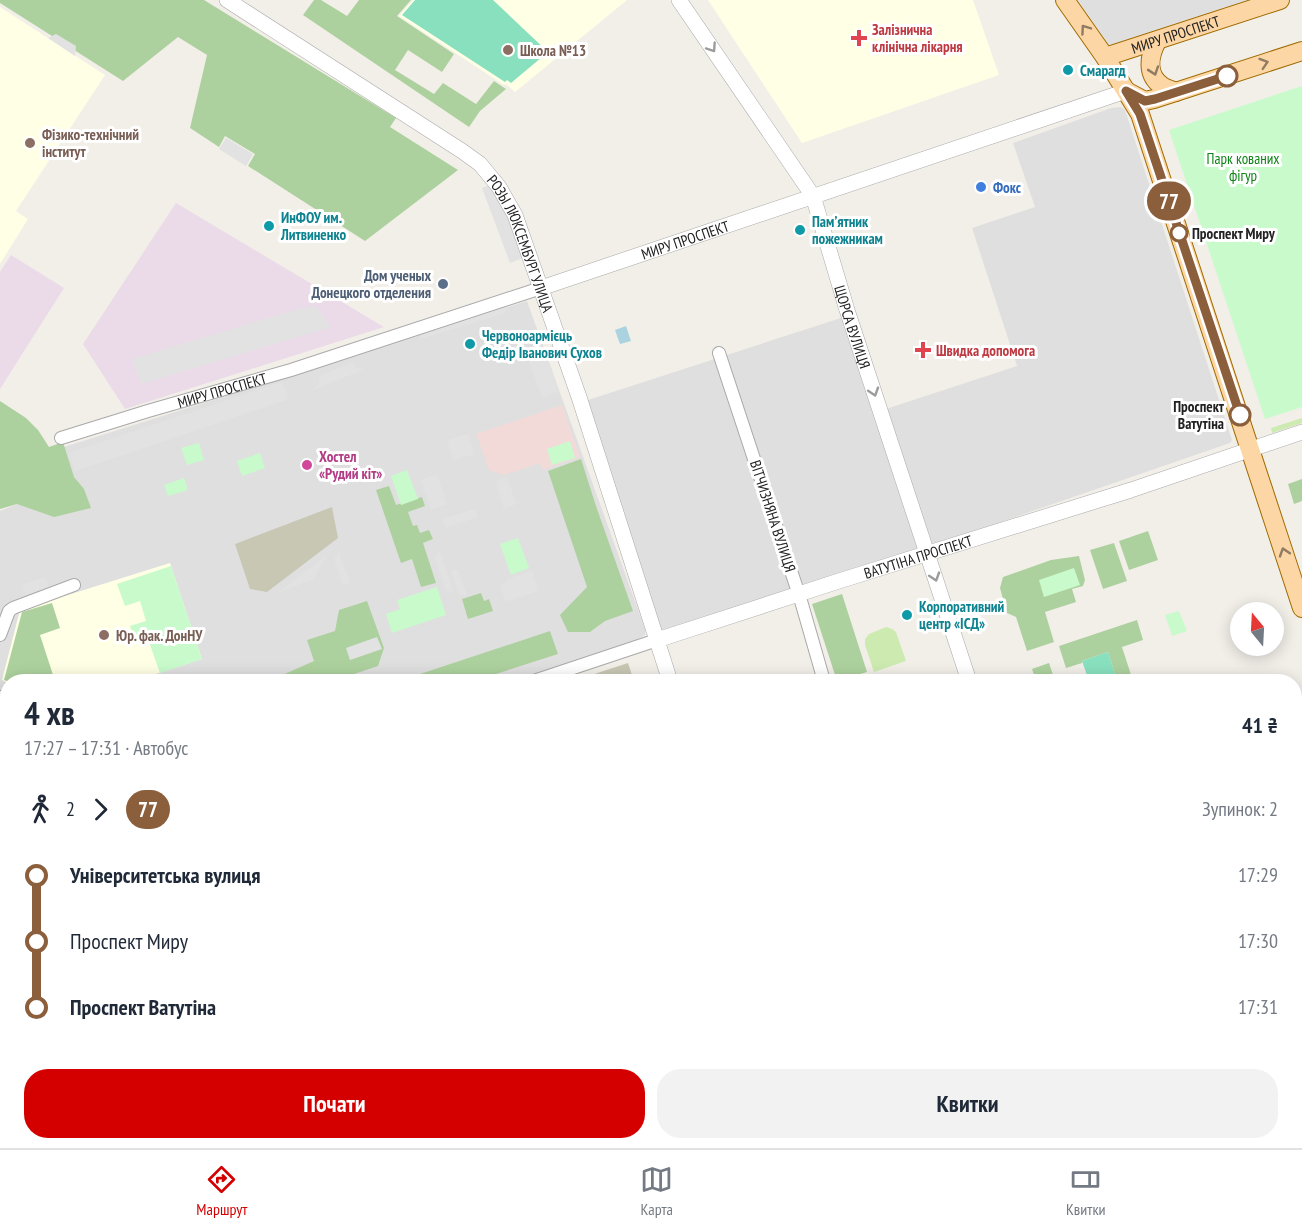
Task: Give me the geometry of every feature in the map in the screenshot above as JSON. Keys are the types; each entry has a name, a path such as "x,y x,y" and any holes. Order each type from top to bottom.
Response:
{"main road":[{"path":"1065,0 1105,57 1140,114 1302,608"},
{"name":"МИРУ ПРОСПЕКТ","path":"1105,57 1280,0"},
{"path":"1157,41 1151,53 1151,68 1154,77 1162,86 1176,92"},
{"path":"1126,91 1145,101 1302,51"}],"street":[{"name":"РОЗЫ ЛЮКСЕМБУРГ УЛИЦА","path":"227,0 462,151 480,164 499,188 515,215 579,397 668,674"},
{"name":"ЩОРСА ВУЛИЦЯ","path":"679,0 813,195 847,310 967,674"},
{"name":"МИРУ ПРОСПЕКТ","path":"62,438 291,370 1126,91"},
{"name":"ВІТЧИЗНЯНА ВУЛИЦЯ","path":"719,353 799,595 822,674"},
{"name":"ВАТУТІНА ПРОСПЕКТ","path":"555,674 1302,432"},
{"path":"0,635 9,611 13,608 74,585"}],"shaded area":[{"name":"Школа №13","path":"413,0 627,0 515,92 399,16"},
{"name":"Залізнична клінічна лікарня","path":"708,0 973,0 999,75 802,143"},
{"path":"1078,0 1247,0 1109,45"},
{"name":"Фізико-технічний інститут","path":"0,7 105,75 16,211 28,219 0,264"},
{"path":"56,34 76,46 75,56 48,38"},
{"path":"1121,107 1125,110 1232,440 1230,443 937,544 932,543 886,409 1017,366 972,228 1035,207 1013,143 1111,108"},
{"path":"226,138 253,154 246,166 219,149"},
{"path":"492,184 510,221 523,258 510,263 482,188"},
{"path":"176,203 384,327 125,409 83,344"},
{"path":"11,255 64,288 0,389 0,272"},
{"path":"527,301 645,629 645,635 536,674 0,674 0,511 17,504 45,453"},
{"path":"505,305 506,313 421,339 419,332"},
{"path":"315,306 331,327 141,384 132,359"},
{"path":"841,318 917,547 914,551 663,632 585,401"},
{"path":"544,348 559,391 542,398 526,354"},
{"path":"352,363 363,370 313,390 319,384 319,376"},
{"path":"282,382 289,399 75,471 69,453"},
{"path":"562,405 580,457 543,470 540,463 504,475 489,470 476,434"},
{"path":"468,434 474,454 453,460 447,440"},
{"path":"437,474 447,504 431,510 421,480"},
{"path":"507,477 516,504 504,509 495,481"},
{"path":"332,507 338,538 267,592 250,589 235,544"},
{"path":"475,509 478,517 445,528 442,519"},
{"path":"440,551 453,592 446,591 435,557"},
{"path":"339,552 350,583 343,585 334,559"},
{"path":"327,555 314,579 277,593"},
{"name":"Юр. фак. ДонНУ","path":"170,563 202,659 156,674 4,674 20,610"},
{"path":"451,570 458,570 467,595 460,596"},
{"path":"532,571 538,591 505,602 500,585 507,582 507,579"},
{"path":"45,577 49,587 25,595 22,585"},
{"path":"377,637 382,649 350,660 346,648"},
{"path":"628,663 632,674 594,674"}],"green space":[{"path":"0,0 204,0 396,118 390,127 458,170 365,241 248,166 255,154 225,136 219,147 190,128 207,55 178,37 123,81 0,3"},
{"path":"314,0 321,0 347,16 359,0 411,0 397,16 454,54 442,72 408,50 395,70 434,94 443,83 476,104 494,81 506,89 480,111 469,127 303,15"},
{"path":"415,0 493,0 548,52 511,83 507,80 505,82 402,15"},
{"name":"Парк кованих фігур","path":"1302,86 1302,407 1265,419 1169,130"},
{"path":"0,401 26,418 38,430 49,447 63,442 74,477 84,489 91,508 54,517 17,504 0,509"},
{"path":"1302,418 1302,423 1272,433 1271,428"},
{"path":"570,441 575,458 552,465 547,449"},
{"path":"199,443 204,460 187,465 181,448"},
{"path":"260,453 265,468 242,476 237,461"},
{"path":"581,459 633,611 605,621 590,632 568,632 560,615 587,587 548,471"},
{"path":"407,470 418,499 401,505 391,476"},
{"path":"184,478 188,490 168,496 164,485"},
{"path":"1302,479 1302,501 1294,504 1288,484"},
{"path":"389,486 396,505 422,497 425,506 408,512 413,526 417,525 420,533 429,530 433,539 423,543 436,583 421,587 412,559 401,563 376,490"},
{"path":"1148,531 1158,560 1129,570 1119,541"},
{"path":"518,538 529,568 511,575 500,544"},
{"path":"1114,543 1127,581 1103,589 1090,550"},
{"path":"1079,556 1085,580 1083,586 1072,589 1076,602 1045,612 1054,642 1027,651 1016,617 1007,613 1000,588 1003,577 1051,560"},
{"path":"171,566 202,659 160,673 148,639 136,643 130,626 146,621 140,601 125,606 117,584"},
{"path":"1074,568 1080,585 1044,597 1039,580"},
{"path":"437,587 446,615 392,633 386,614 400,609 397,600"},
{"path":"481,593 484,601 489,599 493,611 468,619 462,599"},
{"path":"842,594 867,672 835,674 812,604"},
{"path":"367,601 384,648 378,666 354,674 285,674 314,661 307,640 335,631 339,610"},
{"path":"52,603 60,628 40,635 53,674 6,674 22,612"},
{"path":"1179,611 1187,631 1172,636 1165,615"},
{"path":"1137,620 1143,640 1122,647 1131,674 1115,674 1108,652 1066,668 1059,646"},
{"path":"886,627 896,632 906,661 874,672 865,639 869,634"},
{"path":"550,631 558,654 496,674 420,674"},
{"path":"1108,652 1115,674 1087,674 1082,661"},
{"path":"1049,663 1053,674 1034,674 1032,669"}],"water":[{"path":"626,326 631,341 620,344 615,330"}],"bus line":[{"name":"77","path":"1227,76 1145,101 1126,91 1140,114 1240,415"}],"place":[{"name":"Залізнична клінічна лікарня","path":"859,38"},
{"name":"Школа №13","path":"508,50"},
{"name":"Смарагд","path":"1068,70"},
{"name":"Фізико-технічний інститут","path":"30,143"},
{"name":"Фокс","path":"981,187"},
{"name":"ИнФОУ им. Литвиненко","path":"269,226"},
{"name":"Памʼятник пожежникам","path":"800,230"},
{"name":"Проспект Миру","path":"1179,233"},
{"name":"Дом ученых Донецкого отделения","path":"443,284"},
{"name":"Червоноармієць Федір Іванович Сухов","path":"470,344"},
{"name":"Швидка допомога","path":"923,350"},
{"name":"Проспект Ватутіна","path":"1240,415"},
{"name":"Хостел «Рудий кіт»","path":"307,465"},
{"name":"Корпоративний центр «ІСД»","path":"907,615"},
{"name":"Юр. фак. ДонНУ","path":"104,635"}]}
